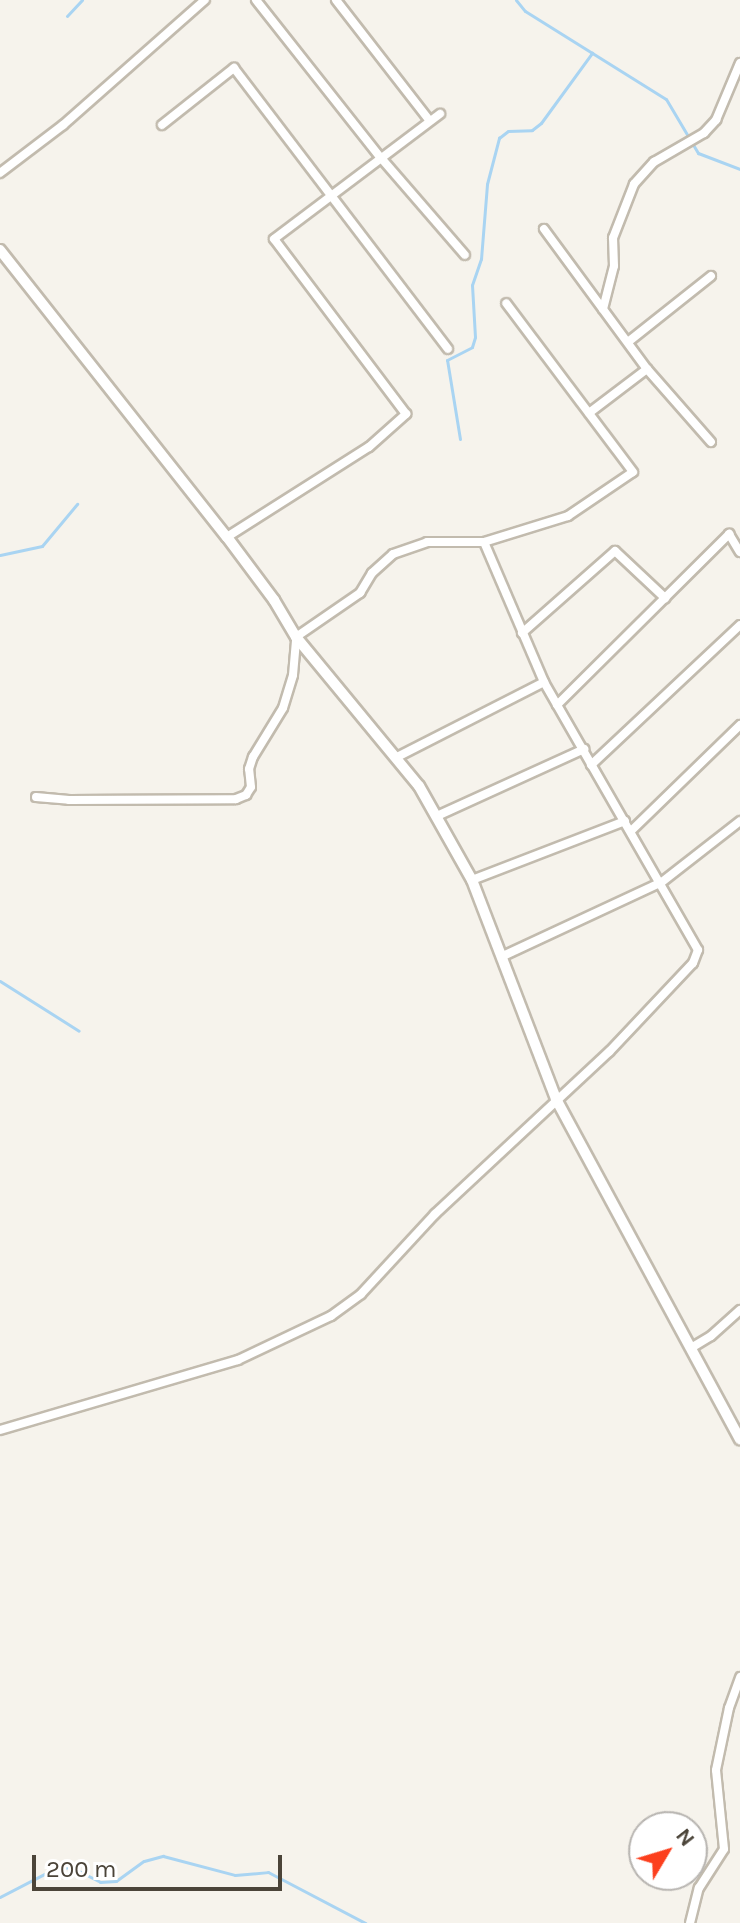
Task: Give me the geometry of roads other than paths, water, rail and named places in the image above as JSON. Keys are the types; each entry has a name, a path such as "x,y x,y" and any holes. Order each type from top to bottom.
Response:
{"street":[{"path":"0,173 63,125 205,0"},
{"path":"256,0 381,158 465,255"},
{"path":"336,0 430,121"},
{"path":"603,309 614,266 613,238 634,184 654,162 704,133 716,120 740,63"},
{"path":"162,125 234,68 448,349"},
{"path":"227,537 369,447 406,414 274,239 440,114"},
{"path":"544,229 647,369 711,442"},
{"path":"0,250 227,537 274,600 296,637 397,757 437,816 472,880 556,1099 740,1440"},
{"path":"628,342 711,276"},
{"path":"296,637 360,593 372,573 393,554 427,542 484,542 568,516 633,472 506,303"},
{"path":"589,413 647,369"},
{"path":"557,705 729,534 740,552"},
{"path":"0,1430 238,1360 331,1316 361,1294 435,1214 609,1052 693,963 698,950 662,882 544,682 484,542"},
{"path":"522,633 615,551 665,598"},
{"path":"591,765 740,625"},
{"path":"36,797 69,800 236,799 246,795 251,787 249,769 253,757 283,708 293,675 296,637"},
{"path":"397,757 544,682"},
{"path":"631,831 740,725"},
{"path":"437,816 584,749"},
{"path":"472,880 625,821"},
{"path":"503,956 662,882 740,821"},
{"path":"691,1348 711,1336 740,1310"},
{"path":"690,1923 699,1888 724,1849 716,1770 729,1708 740,1677"}],"waterway":[{"path":"67,16 82,0"},
{"path":"516,0 525,11 666,99 698,153 740,169"},
{"path":"460,439 447,360 472,347 475,337 472,285 481,259 487,184 499,138 508,131 532,130 541,123 592,53"},
{"path":"0,555 42,546 77,504"},
{"path":"0,981 79,1031"},
{"path":"0,1897 54,1869 71,1867 100,1882 116,1881 144,1861 163,1856 235,1875 268,1872 365,1923"}]}
